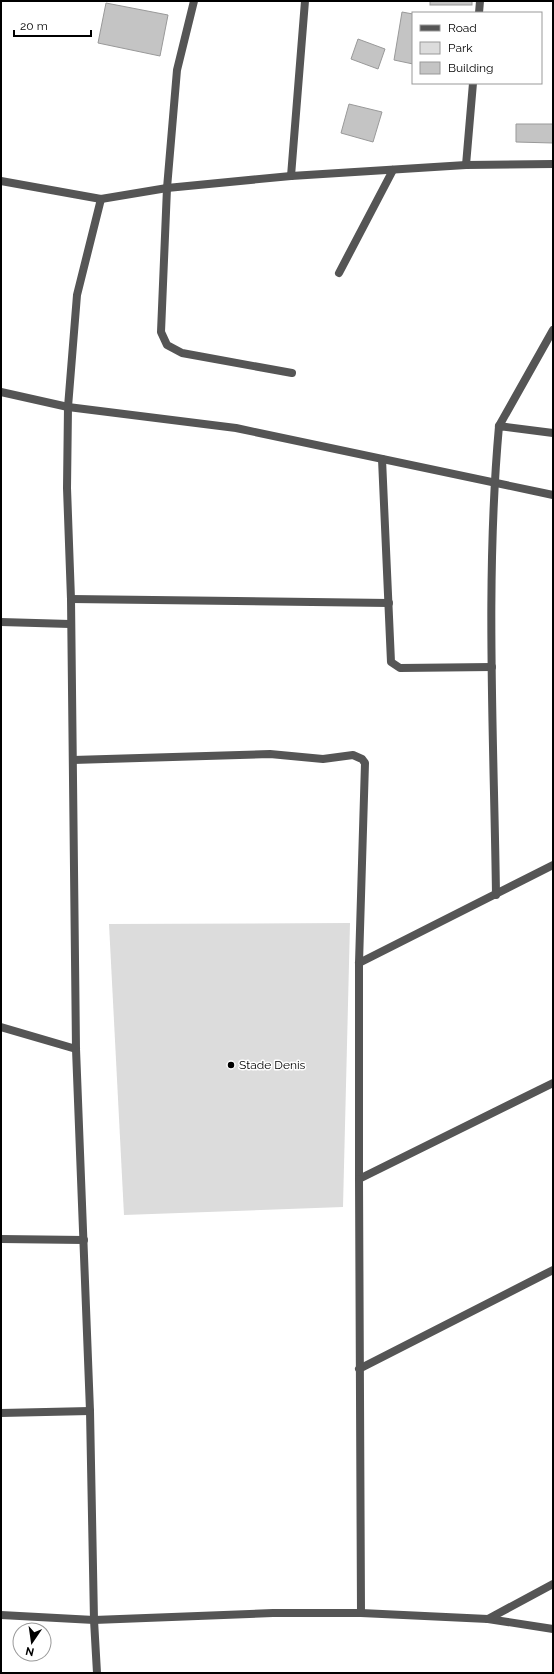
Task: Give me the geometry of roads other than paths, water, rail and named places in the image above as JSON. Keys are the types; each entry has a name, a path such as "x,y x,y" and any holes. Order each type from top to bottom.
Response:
{"street":[{"path":"194,1 177,70 167,188 161,332 167,345 182,353 292,373"},
{"path":"291,176 305,1"},
{"path":"479,12 480,1"},
{"path":"466,165 473,84"},
{"path":"1,181 101,199 167,188 291,176 466,165 553,164"},
{"path":"339,273 392,170"},
{"path":"97,1673 94,1620 90,1412 76,1049 70,624 71,599 67,488 68,407 77,295 101,199"},
{"path":"496,895 490,628 494,482 500,426 553,330"},
{"path":"1,392 68,407 236,428 553,495"},
{"path":"500,426 553,433"},
{"path":"382,459 391,662 400,668 492,668"},
{"path":"71,599 389,603"},
{"path":"1,622 70,624"},
{"path":"73,760 270,754 323,759 353,755 362,759 365,763 359,963 359,1369 362,1614"},
{"path":"359,963 553,865"},
{"path":"1,1027 76,1049"},
{"path":"359,1178 553,1083"},
{"path":"1,1239 84,1240"},
{"path":"359,1369 553,1270"},
{"path":"1,1413 90,1412"},
{"path":"488,1619 553,1584"},
{"path":"1,1615 94,1620 273,1613 362,1614 488,1619 553,1629"}],"place":[{"name":"Stade Denis","path":"231,1065"}]}
